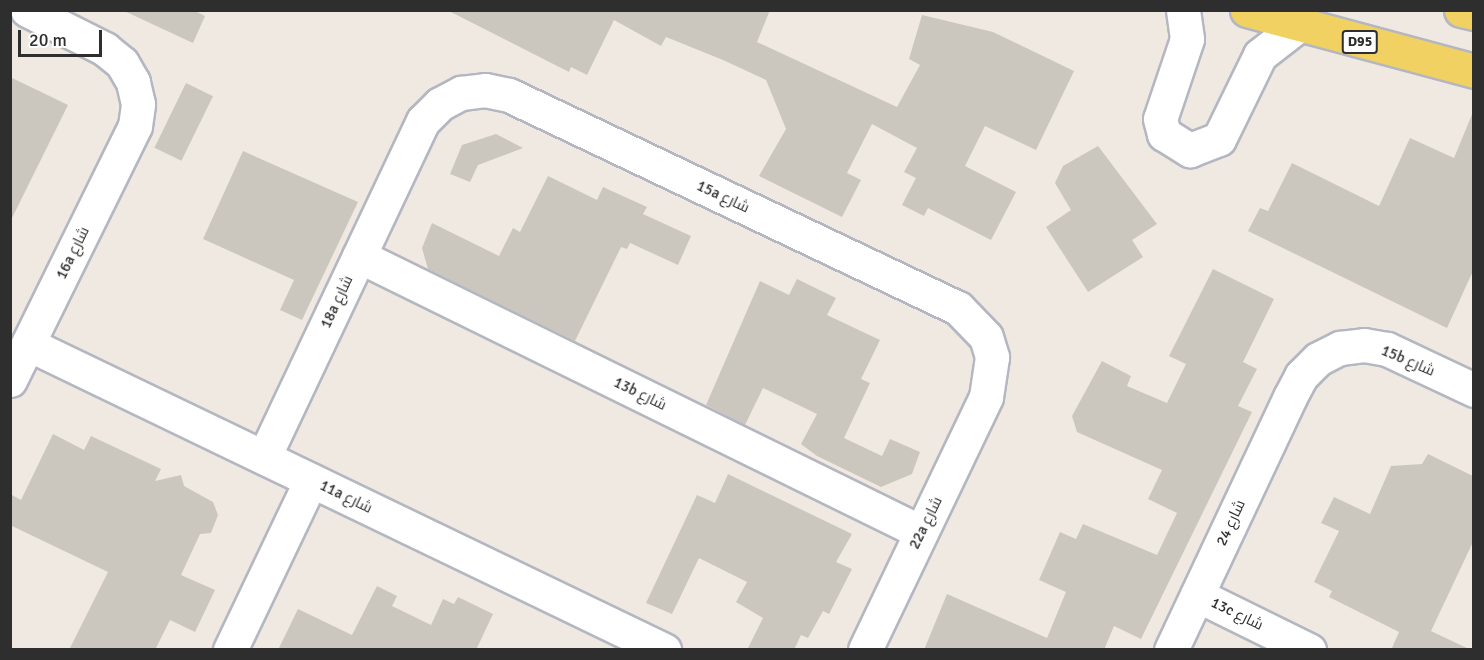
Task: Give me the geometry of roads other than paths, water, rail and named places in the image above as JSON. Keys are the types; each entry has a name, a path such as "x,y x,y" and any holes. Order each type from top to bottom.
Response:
{"main road":[{"name":"D95","path":"1248,10 1473,71"},
{"path":"1342,10 1343,23 1363,43"},
{"path":"1461,10 1473,13"}],"street":[{"name":"16a شارع","path":"10,380 135,126 138,104 133,82 122,63 105,49 27,10"},
{"path":"1183,10 1187,39 1160,119 1164,134 1190,150 1219,139 1260,55 1300,24"},
{"name":"15a شارع","path":"411,146 423,121 440,104 461,93 485,90 509,95 957,308 974,321 992,357 986,397"},
{"name":"18a شارع","path":"264,458 411,146"},
{"name":"13b شارع","path":"359,256 921,532"},
{"name":"11a شارع","path":"28,344 311,480 629,642 664,650"},
{"name":"15b شارع","path":"1290,397 1301,376 1318,359 1340,348 1364,345 1387,349 1473,390"},
{"name":"22a شارع","path":"865,650 986,397"},
{"name":"شارع 24","path":"1172,650 1290,397"},
{"path":"230,650 311,480"},
{"name":"13c شارع","path":"1197,595 1309,650"}]}
